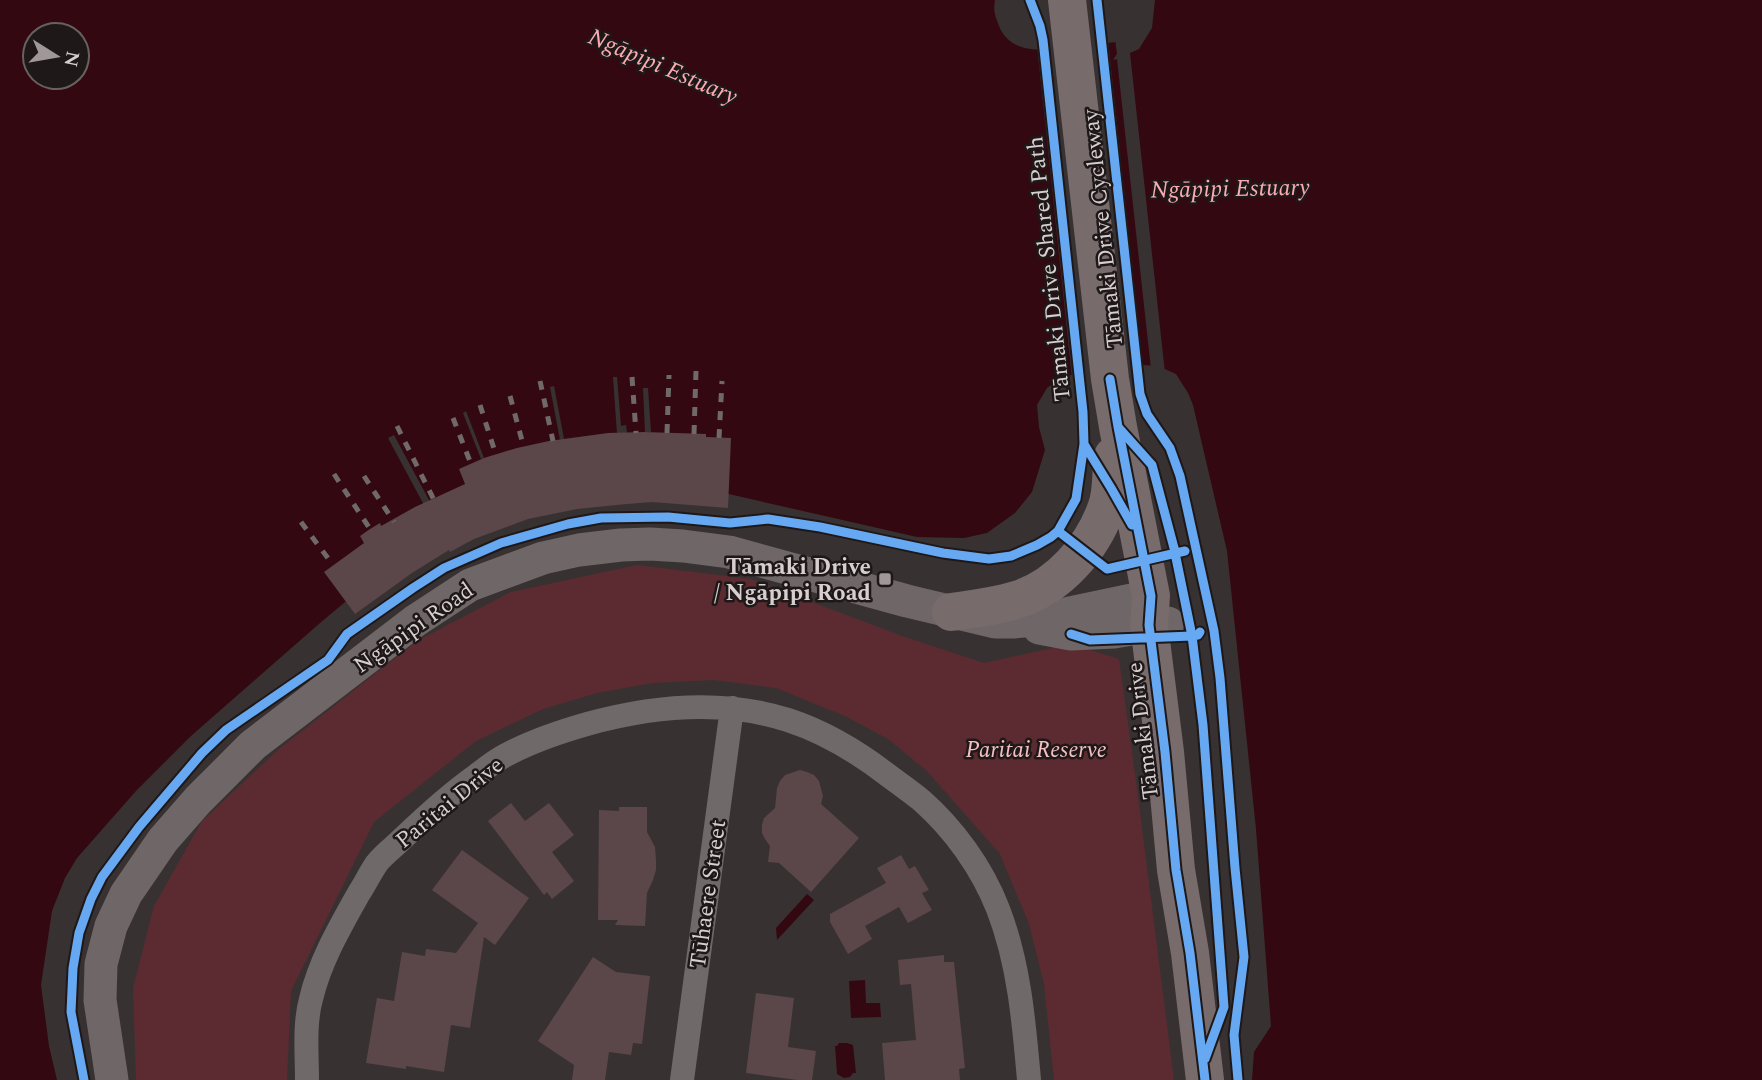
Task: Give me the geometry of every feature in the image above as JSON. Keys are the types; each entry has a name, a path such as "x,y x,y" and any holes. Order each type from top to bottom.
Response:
{"main road":[{"name":"Tāmaki Drive","path":"1069,18 1111,379 1118,427 1156,615 1176,870 1190,953 1205,1080"},
{"path":"951,612 986,608 1021,598 1041,589 1078,558 1094,536 1106,509 1111,492 1112,462 1118,427"},
{"name":"Ngāpipi Road","path":"112,1080 100,1000 101,964 111,926 126,894 163,840 198,800 253,745 415,621 470,585 543,558 579,550 621,545 683,546 729,552 951,612 1072,634 1114,632 1156,615"}],"street":[{"name":"Paritai Drive","path":"307,1080 308,1021 318,972 345,917 378,862 417,824 453,792 503,756 536,740 614,716 650,709 692,706 732,708 789,720 838,741 922,801 953,833 978,868 998,908 1011,949 1022,1001 1029,1080"},
{"name":"Tūhaere Street","path":"682,1080 732,708"}],"green space":[{"name":"Paritai Reserve","path":"637,565 751,579 902,636 984,663 1070,644 1119,659 1174,1080 1054,1080 1044,984 1029,924 1000,854 927,771 888,739 845,716 776,688 714,680 652,683 597,693 543,709 476,741 374,822 291,991 287,1080 136,1080 133,988 154,906 202,821 279,749 417,641 511,592"}],"water":[{"name":"Ngāpipi Estuary","path":"0,0 995,0 995,16 1006,37 1015,44 1038,50 1130,40 1139,0 1762,0 1762,1080 1252,1080 1254,1052 1271,1026 1256,829 1227,551 1188,393 1176,374 1158,366 1143,365 1071,375 1047,388 1037,405 1045,450 1032,492 1015,513 987,533 964,538 917,537 689,485 556,498 369,582 191,736 136,791 77,858 65,878 52,911 41,985 49,1046 57,1080 0,1080"},
{"path":"807,894 814,900 777,940 776,928"},
{"path":"865,980 866,1003 880,1003 881,1017 851,1018 849,981"},
{"path":"839,1043 853,1045 856,1073 850,1077 844,1078 837,1074 835,1046"}],"pier":[{"path":"1135,0 1155,0 1152,28 1139,49 1130,53 1165,373 1151,369 1117,59 1113,60 1117,54 1115,39 1128,37"},
{"path":"1108,39 1143,368 1072,378 1037,46"},
{"path":"613,377 617,377 621,426 626,425 627,433 617,434"},
{"path":"554,386 564,439 560,440 550,387"},
{"path":"643,388 648,388 651,432 645,432"},
{"path":"466,411 484,458 481,459 463,413"},
{"path":"394,435 430,502 424,505 388,438"}],"building":[{"path":"608,433 706,434 706,437 731,438 728,508 652,502 577,509 528,519 474,539 450,552 449,550 355,614 324,572 364,543 360,536 370,529 465,484 459,469 484,458 549,441"},
{"path":"800,770 814,775 819,781 823,796 821,804 859,838 811,892 779,863 768,862 770,846 762,833 764,818 775,808 780,781 785,775"},
{"path":"511,803 525,821 549,803 574,835 552,852 574,881 552,899 547,892 544,895 488,821"},
{"path":"619,807 647,807 647,832 655,847 656,870 647,893 645,926 615,925 618,920 598,920 599,810 619,811"},
{"path":"462,850 529,898 495,945 484,937 470,1028 451,1025 444,1072 366,1063 377,998 394,1001 402,952 425,956 426,949 456,953 478,923 432,890"},
{"path":"901,855 909,869 915,866 929,890 922,893 932,910 908,923 899,907 865,926 872,939 848,954 830,922 830,914 886,883 877,868"},
{"path":"944,955 944,962 954,962 965,1068 959,1069 960,1080 885,1080 882,1043 916,1040 911,984 900,985 898,960"},
{"path":"593,957 616,972 650,976 642,1044 633,1043 631,1055 609,1052 605,1080 572,1080 574,1065 538,1041"},
{"path":"756,993 794,998 788,1047 816,1051 812,1080 746,1073"}],"railway":[{"path":"694,434 696,371"},
{"path":"667,433 669,375"},
{"path":"632,377 636,433"},
{"path":"540,381 553,441"},
{"path":"719,438 722,381"},
{"path":"510,396 524,448"},
{"path":"480,405 496,455"},
{"path":"453,418 471,464"},
{"path":"397,426 434,500"},
{"path":"334,474 370,529"},
{"path":"364,476 394,522"},
{"path":"301,522 333,565"}],"cycle path":[{"name":"Tāmaki Drive Shared Path","path":"84,1080 71,1012 73,968 79,933 102,877 139,827 202,753 226,730 328,660 347,634 444,568 501,543 568,524 601,518 668,517 730,523 768,519 943,553 989,559 1011,556 1037,545 1058,531 1076,499 1084,444 1083,412 1043,40 1030,0"},
{"name":"Tāmaki Drive Cycleway","path":"1097,0 1140,394 1147,414 1170,448 1180,476 1214,631 1244,957 1234,1035 1238,1080"},
{"path":"1110,379 1151,596 1149,625 1176,870 1190,953 1205,1080"},
{"path":"1118,427 1152,465 1174,548 1192,636 1203,725 1224,1007 1205,1059"},
{"path":"1084,444 1132,525"},
{"path":"1058,531 1107,569 1185,551"},
{"path":"1071,634 1090,640 1192,636 1200,632"}],"place":[{"name":"Tāmaki Drive / Ngāpipi Road","path":"885,579"}]}
